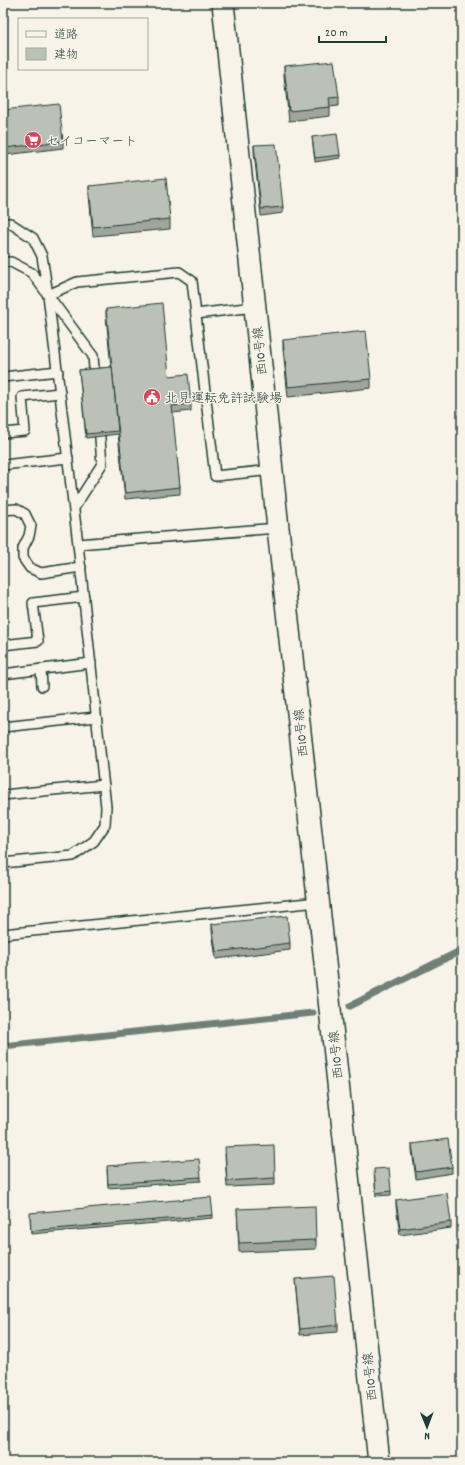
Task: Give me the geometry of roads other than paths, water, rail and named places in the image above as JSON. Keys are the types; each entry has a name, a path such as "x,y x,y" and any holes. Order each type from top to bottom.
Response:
{"street":[{"name":"西10号線","path":"223,3 254,307 379,1462"}],"lane":[{"path":"3,223 10,223 33,238 42,256 58,371 81,567 106,807 105,825 94,841 73,856 3,863"},
{"path":"3,262 11,262 32,273 93,356 95,386"},
{"path":"48,295 76,282 178,272 192,281 215,476 272,470"},
{"path":"196,314 254,307"},
{"path":"3,377 58,371"},
{"path":"3,433 25,431 22,397 60,393"},
{"path":"74,508 102,464 98,418"},
{"path":"3,463 68,458"},
{"path":"3,510 16,509 25,514 30,526 29,536 23,548 23,558 30,568 41,573 81,567"},
{"path":"78,544 278,528"},
{"path":"3,645 38,641 34,603 84,597"},
{"path":"3,674 91,663"},
{"path":"40,669 42,686"},
{"path":"3,727 96,717"},
{"path":"3,795 104,785"},
{"path":"3,934 318,902"}],"waterway":[{"path":"350,1006 462,950"},
{"path":"3,1046 313,1013"}],"place":[{"name":"セイコーマート","path":"33,140"},
{"name":"北見運転免許試験場","path":"152,397"}]}
